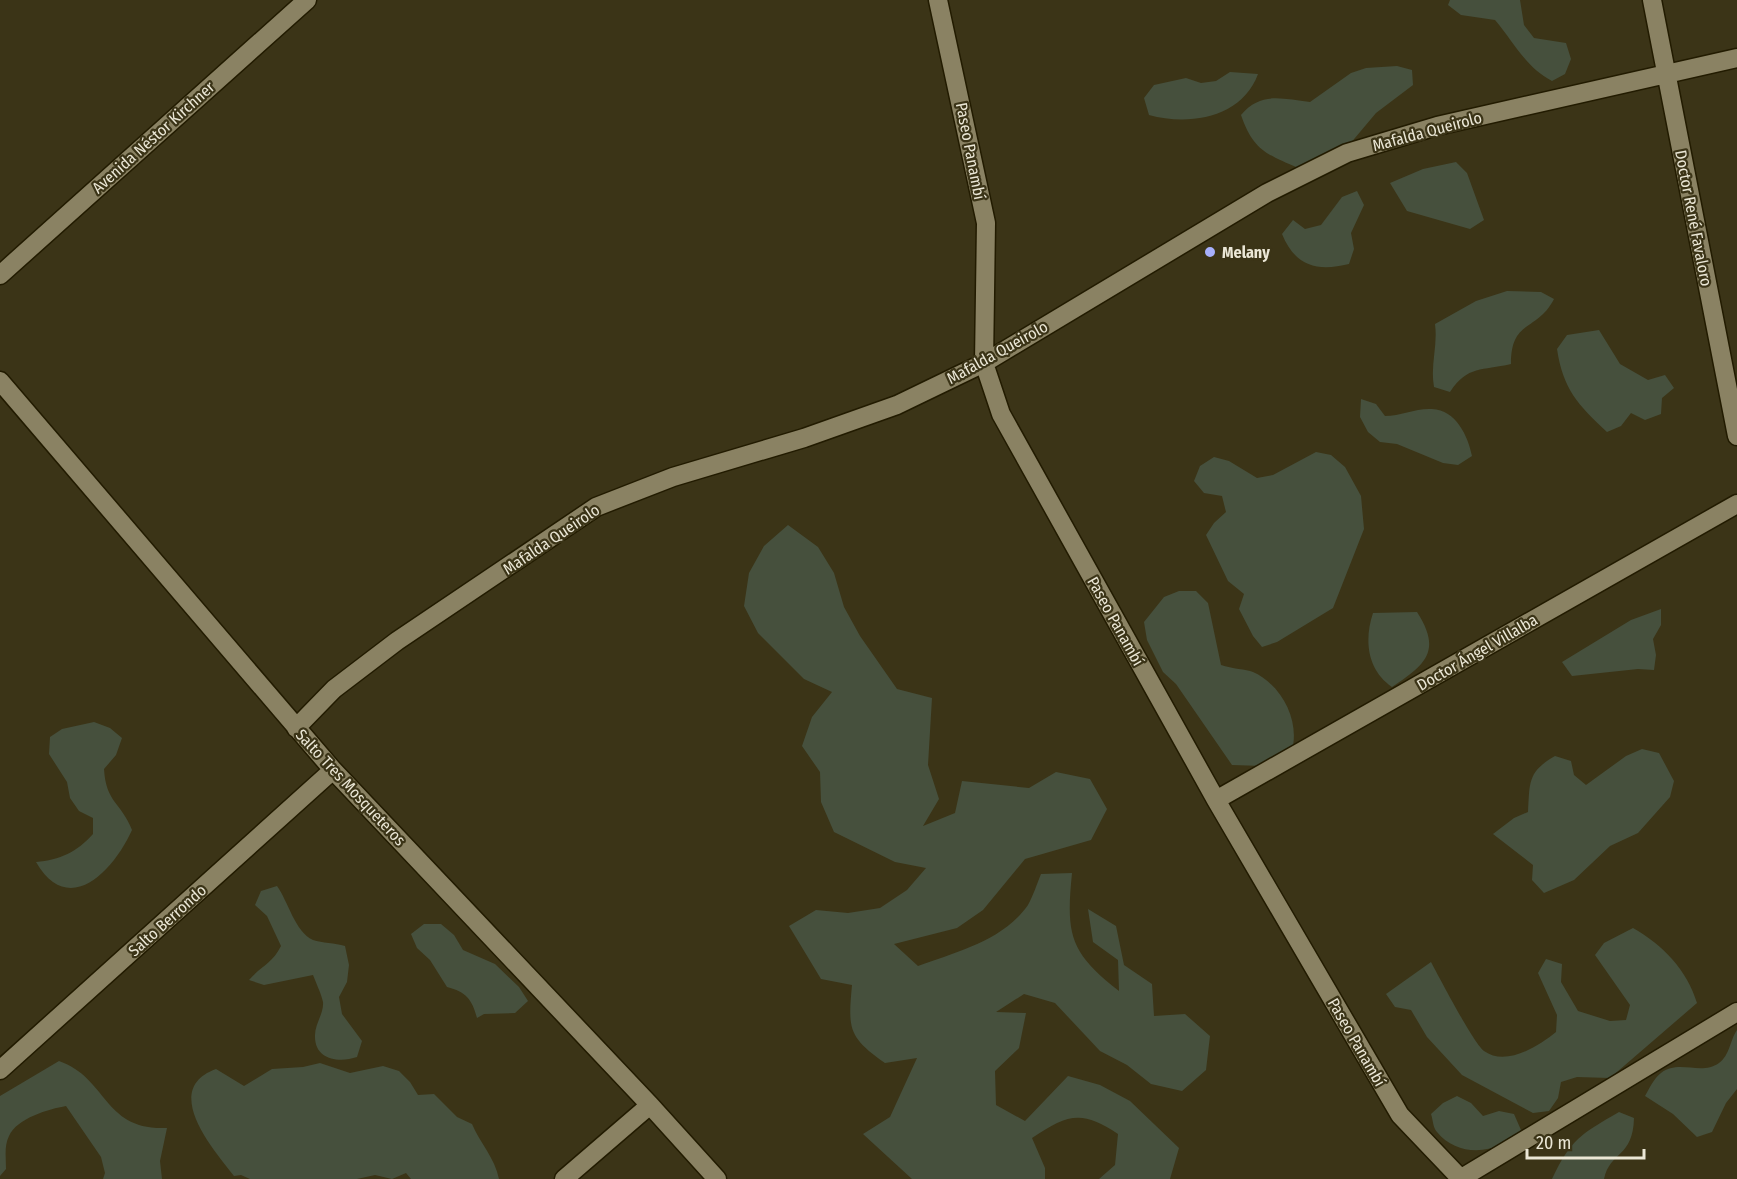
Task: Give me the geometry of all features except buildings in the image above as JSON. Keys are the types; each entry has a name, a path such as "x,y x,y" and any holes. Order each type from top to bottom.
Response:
{"street":[{"name":"Avenida Néstor Kirchner","path":"0,274 307,0"},
{"name":"Paseo Panambí","path":"938,0 969,134 986,222 984,363 1001,414 1216,801 1400,1115 1460,1179"},
{"name":"Doctor René Favaloro","path":"1652,0 1737,436"},
{"name":"Mafalda Queirolo","path":"296,728 334,689 397,641 596,507 673,477 804,438 897,405 984,363 1267,193 1347,153 1437,126 1665,72 1737,58"},
{"name":"Salto Tres Mosqueteros","path":"0,381 333,770 650,1105 717,1179"},
{"name":"Doctor Ángel Villalba","path":"1216,801 1737,504"},
{"name":"Salto Berrondo","path":"0,1070 333,770"},
{"path":"1460,1179 1737,1012"},
{"path":"564,1179 650,1105"}],"green space":[{"path":"1450,0 1520,0 1524,25 1534,38 1566,43 1571,59 1565,74 1552,81 1534,69 1495,20 1461,15 1448,5"},
{"path":"1397,66 1412,70 1413,85 1376,113 1344,151 1298,168 1277,159 1262,149 1250,136 1241,115 1256,102 1272,98 1310,102 1351,73 1366,68"},
{"path":"1230,72 1258,74 1240,101 1227,109 1197,118 1165,118 1149,115 1144,98 1154,85 1186,78 1201,83 1216,81"},
{"path":"1456,162 1467,173 1484,220 1470,229 1407,211 1390,183 1423,169"},
{"path":"1357,191 1364,205 1351,233 1354,249 1349,264 1327,267 1308,264 1300,260 1287,245 1282,234 1293,220 1305,229 1321,225 1342,197"},
{"path":"1507,291 1541,292 1554,299 1540,317 1520,332 1512,350 1511,364 1476,370 1463,377 1450,392 1434,387 1435,324 1476,301"},
{"path":"1599,330 1620,364 1648,380 1665,375 1674,388 1662,398 1661,414 1645,420 1631,413 1621,426 1607,432 1573,395 1563,375 1557,349 1567,335"},
{"path":"1361,399 1376,404 1385,416 1426,409 1440,410 1448,414 1464,433 1472,456 1458,465 1443,463 1397,444 1380,442 1368,432 1360,417"},
{"path":"1316,452 1331,455 1345,467 1361,496 1364,529 1333,608 1277,642 1262,647 1253,636 1239,609 1244,594 1228,581 1206,535 1214,523 1226,512 1222,496 1204,493 1194,481 1200,466 1214,457 1229,461 1257,478 1273,475"},
{"path":"788,525 818,547 834,573 844,607 860,636 897,689 932,698 928,765 939,799 923,826 955,813 962,781 1029,788 1056,772 1090,779 1107,809 1091,840 1025,859 983,910 957,928 894,944 918,966 963,950 1006,928 1018,917 1028,905 1041,874 1072,873 1071,927 1074,940 1081,953 1102,977 1119,991 1118,960 1093,942 1088,909 1116,926 1124,965 1152,984 1154,1016 1185,1014 1210,1036 1206,1070 1182,1091 1151,1084 1127,1065 1100,1051 1055,1003 1024,994 996,1012 1026,1013 1019,1048 995,1071 996,1105 1025,1121 1068,1076 1100,1085 1130,1101 1179,1148 1170,1179 1099,1179 1115,1165 1118,1134 1084,1118 1065,1120 1032,1138 1045,1168 1045,1179 912,1179 863,1134 890,1117 917,1058 885,1063 864,1046 853,1031 851,1022 852,985 821,979 789,926 816,910 848,913 880,908 907,890 926,868 895,862 834,832 821,802 820,772 802,746 812,717 832,692 804,679 758,633 744,606 749,573 764,546"},
{"path":"1179,591 1196,591 1208,603 1221,665 1253,672 1263,678 1280,695 1291,716 1294,739 1292,750 1263,766 1232,765 1176,684 1163,672 1147,640 1144,622 1164,597"},
{"path":"1661,609 1661,625 1653,639 1656,655 1654,670 1638,669 1572,676 1562,662 1631,620"},
{"path":"1417,612 1428,637 1427,656 1414,671 1392,687 1377,672 1370,654 1368,644 1373,613"},
{"path":"94,722 110,728 122,738 116,755 104,769 105,780 111,796 132,830 114,860 102,873 90,882 76,887 62,887 49,879 36,862 60,857 81,846 93,834 93,818 79,811 70,798 67,782 49,754 50,737 62,729"},
{"path":"1642,749 1659,753 1674,781 1670,797 1638,833 1610,846 1574,880 1544,893 1532,880 1533,865 1493,834 1514,818 1528,812 1532,779 1539,767 1555,756 1571,761 1574,775 1586,785 1626,756"},
{"path":"277,886 301,930 307,936 313,940 345,946 349,965 347,982 339,997 342,1014 362,1041 357,1057 343,1060 329,1058 319,1050 315,1035 323,1002 313,975 264,985 249,980 274,957 281,946 267,916 255,905 261,891"},
{"path":"424,924 441,924 454,935 463,950 495,964 519,987 528,1001 515,1013 484,1014 477,1018 467,997 447,987 430,960 417,948 411,934"},
{"path":"1633,928 1664,950 1687,980 1697,1003 1610,1078 1577,1077 1561,1082 1558,1098 1549,1111 1533,1113 1462,1075 1427,1037 1411,1010 1395,1007 1386,994 1431,962 1479,1046 1493,1055 1512,1056 1532,1048 1556,1032 1557,1015 1538,973 1546,959 1562,964 1561,982 1578,1011 1610,1021 1626,1020 1630,1005 1595,955 1604,943"},
{"path":"1737,1030 1737,1089 1726,1103 1712,1132 1697,1137 1673,1114 1645,1096 1656,1078 1668,1069 1675,1067 1705,1068 1719,1063 1723,1060"},
{"path":"59,1061 88,1079 118,1113 130,1121 146,1127 167,1128 160,1161 162,1179 103,1179 105,1173 101,1157 66,1106 34,1115 13,1130 6,1144 6,1169 0,1176 0,1096"},
{"path":"320,1063 350,1073 383,1066 399,1071 418,1095 434,1094 457,1117 472,1124 494,1164 499,1179 411,1179 406,1173 392,1179 375,1175 357,1179 250,1179 241,1175 234,1176 214,1150 196,1120 192,1104 193,1090 200,1078 216,1069 244,1086 272,1069 303,1067"},
{"path":"1457,1096 1471,1103 1483,1116 1499,1111 1514,1114 1521,1130 1502,1144 1479,1150 1468,1150 1446,1141 1436,1130 1431,1114 1443,1103"},
{"path":"1619,1112 1634,1118 1633,1131 1626,1147 1611,1163 1604,1179 1552,1179 1565,1155 1578,1139"}],"place":[{"name":"Melany","path":"1210,252"}]}
